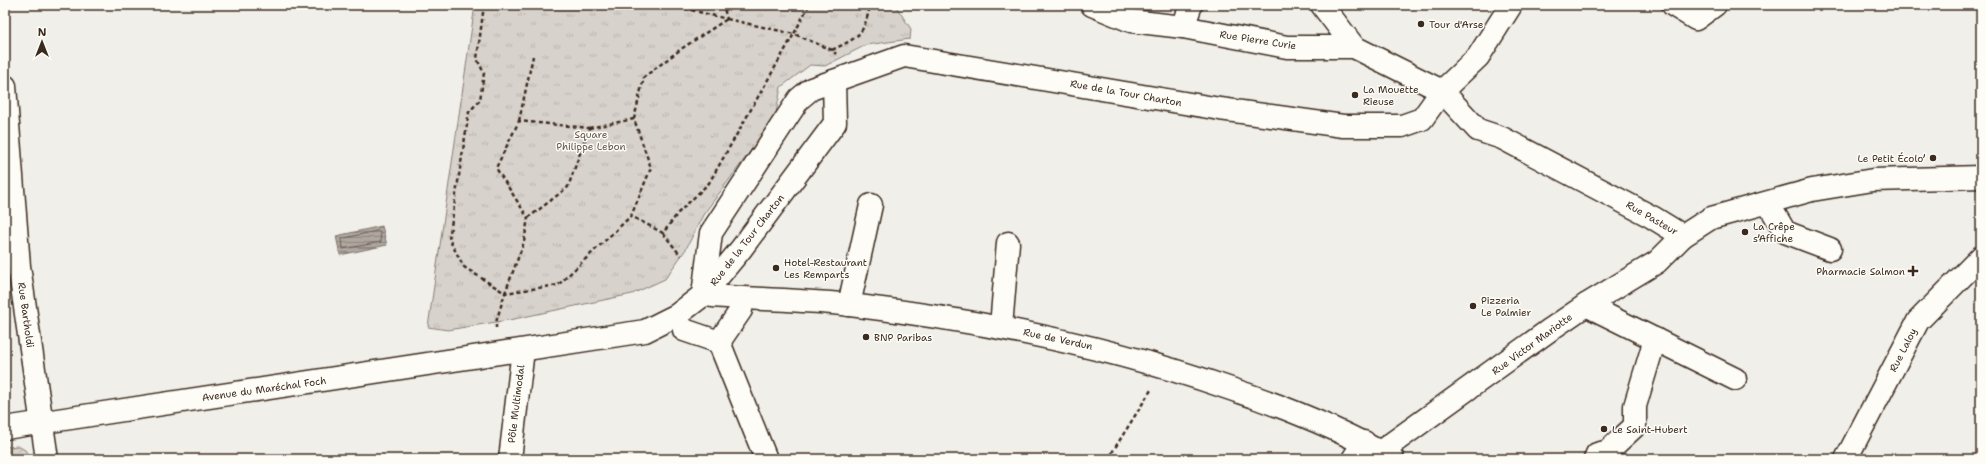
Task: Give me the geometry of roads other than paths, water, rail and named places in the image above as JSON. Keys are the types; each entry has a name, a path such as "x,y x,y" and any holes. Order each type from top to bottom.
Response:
{"street":[{"name":"Rue Pierre Curie","path":"1092,5 1131,21 1183,27 1287,47 1354,47 1442,91"},
{"path":"1183,27 1191,5"},
{"path":"1322,5 1354,47"},
{"path":"1442,91 1478,57 1511,5"},
{"path":"1673,5 1696,20 1715,5"},
{"name":"Rue de la Tour Charton","path":"703,295 711,233 799,99 812,89 904,56 1220,109 1343,126 1402,126 1422,119 1442,91"},
{"name":"Rue de la Tour Charton","path":"703,295 741,250 835,123 834,80"},
{"name":"Rue Bartholdi","path":"5,86 19,266 47,459"},
{"name":"Rue Pasteur","path":"1442,91 1478,130 1502,138 1652,217 1683,236 1711,218 1812,190 1873,180 1981,177"},
{"path":"1768,203 1785,232 1830,249"},
{"path":"849,305 871,205"},
{"name":"Rue Victor Mariotte","path":"1373,453 1586,305 1657,262 1683,236"},
{"path":"1001,327 1008,242"},
{"name":"Rue Laloy","path":"1846,459 1918,321 1981,257"},
{"name":"Rue de Verdun","path":"703,295 849,305 1001,327 1102,349 1166,366 1280,405 1373,453"},
{"name":"Avenue du Maréchal Foch","path":"5,428 41,424 645,331 677,315 703,295"},
{"path":"1586,305 1735,379"},
{"path":"719,342 741,310"},
{"path":"684,330 719,342 766,459"},
{"path":"1595,459 1598,454 1608,451 1635,426 1635,406 1655,339"},
{"name":"Pôle Multimodal","path":"510,459 523,350"}],"water":[{"path":"382,226 387,245 340,255 336,236"}],"place":[{"name":"Tour d'Arse","path":"1421,24"},
{"name":"La Mouette Rieuse","path":"1355,95"},
{"name":"Le Petit Écolo’","path":"1933,158"},
{"name":"La Crêpe s’Affiche","path":"1745,232"},
{"name":"Hotel-Restaurant Les Remparts","path":"776,268"},
{"name":"Pharmacie Salmon","path":"1913,271"},
{"name":"Pizzeria Le Palmier","path":"1473,306"},
{"name":"BNP Paribas","path":"866,337"},
{"name":"Le Saint-Hubert","path":"1604,429"}],"park label":[{"name":"Square Philippe Lebon","path":"591,140"}]}
